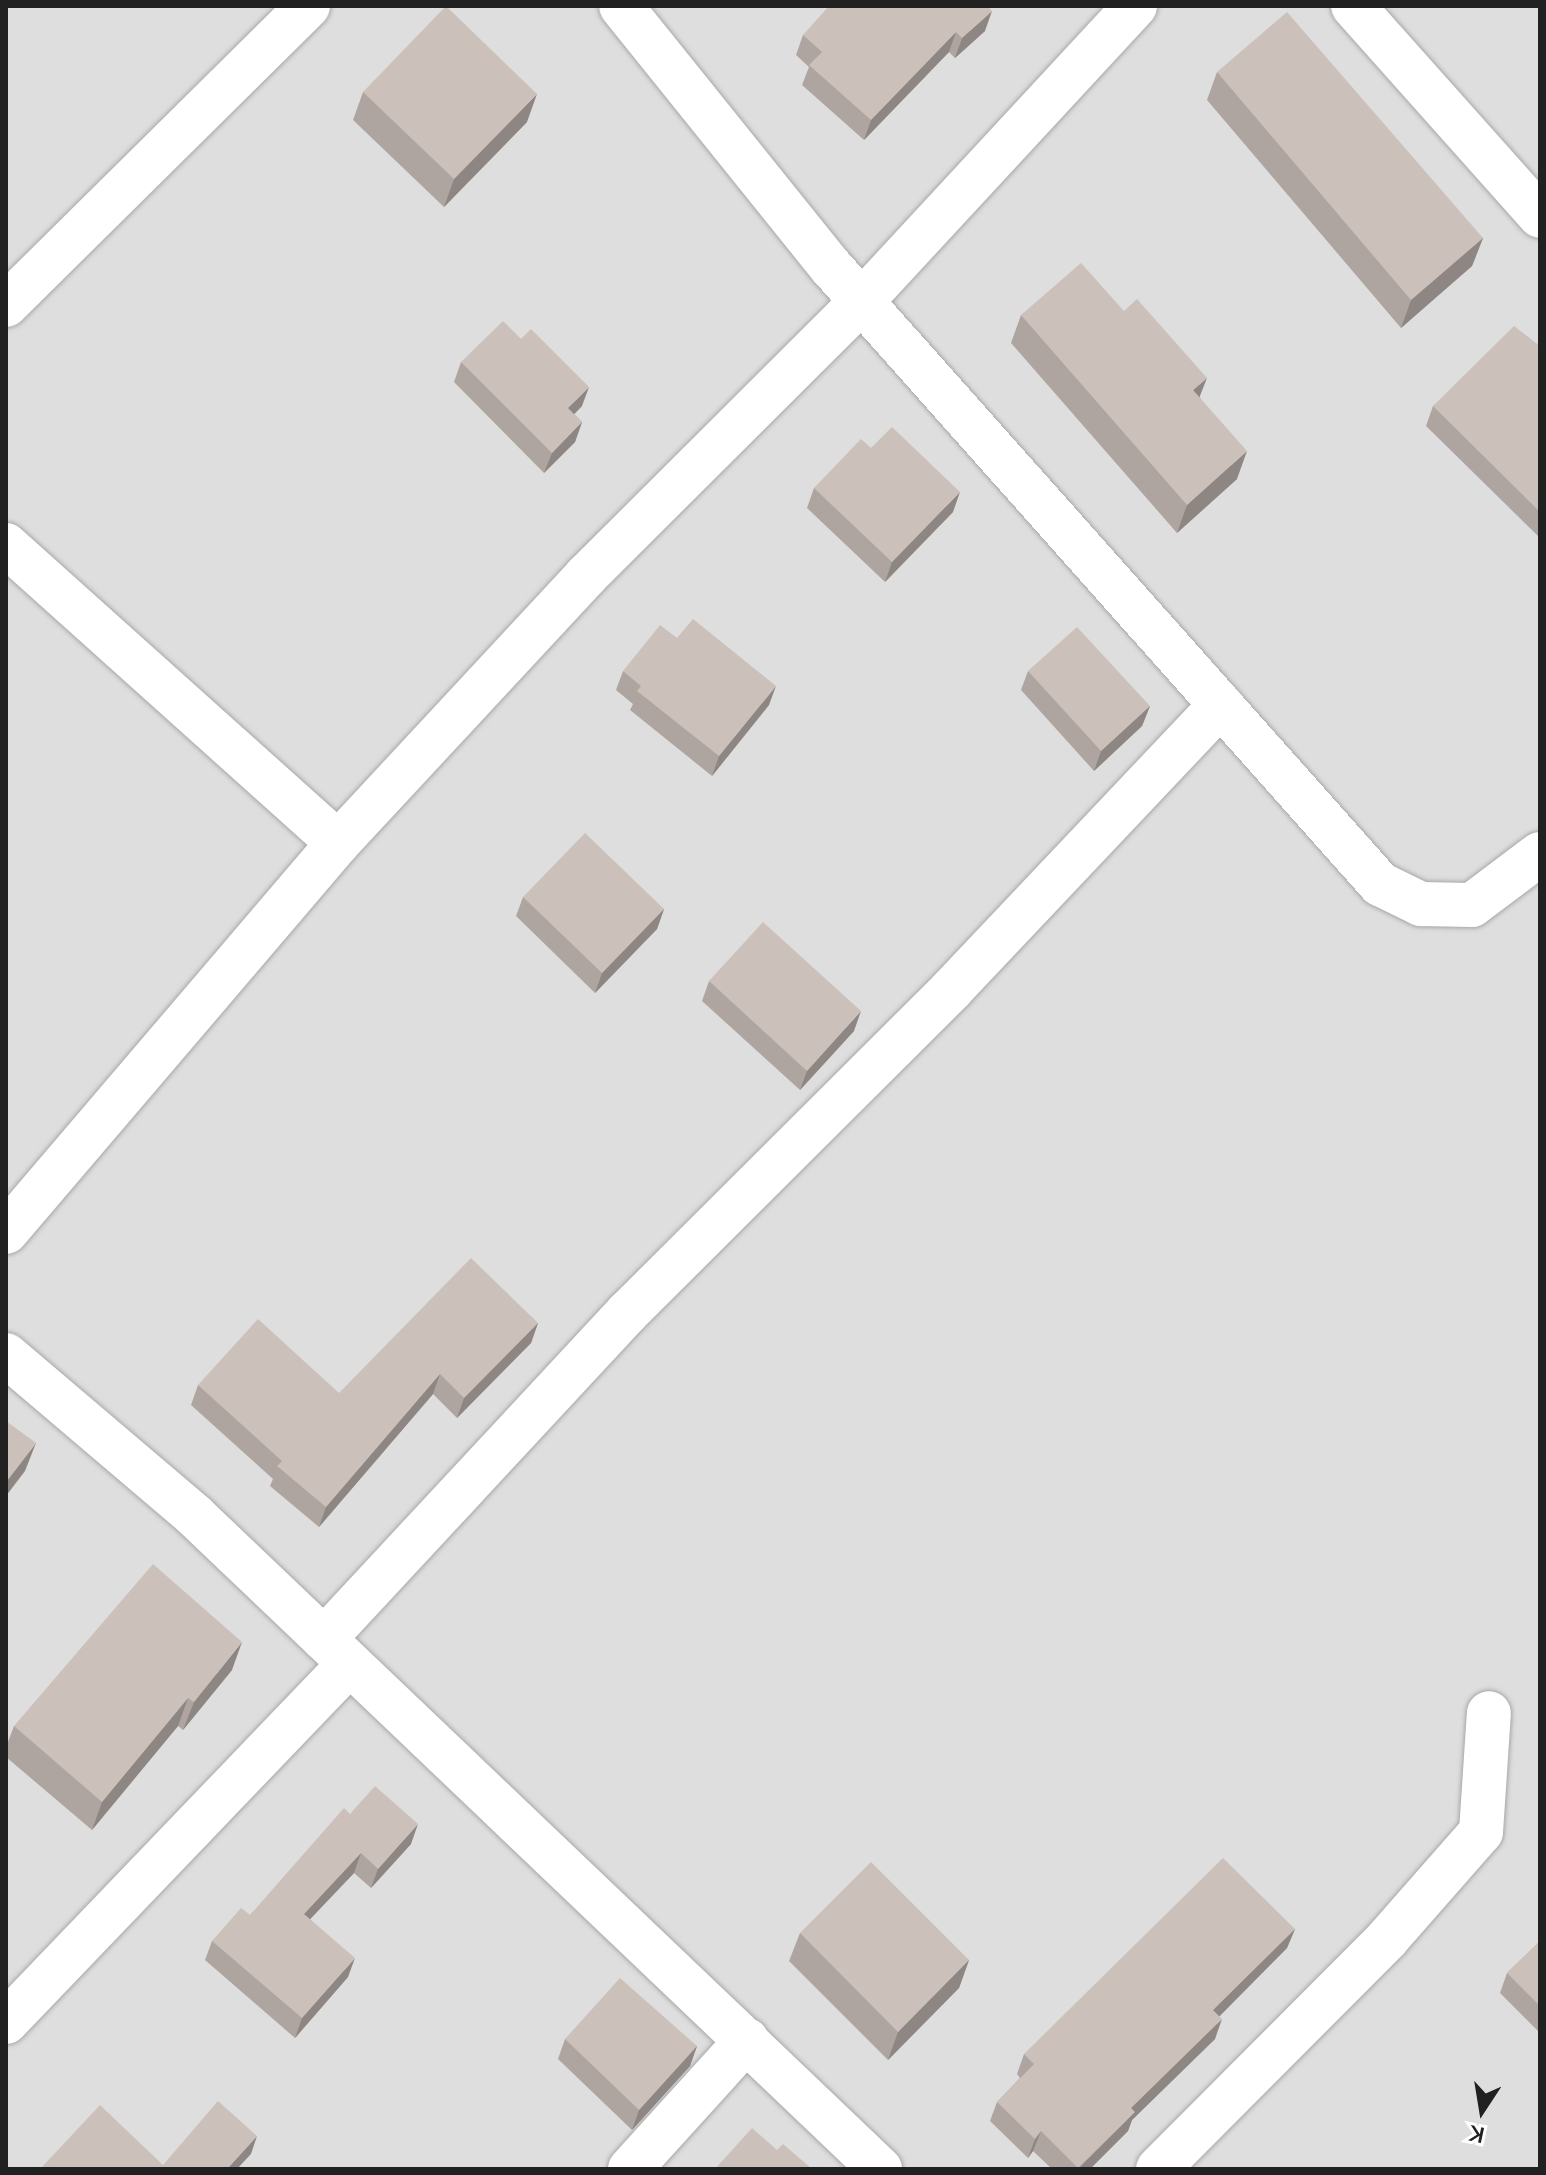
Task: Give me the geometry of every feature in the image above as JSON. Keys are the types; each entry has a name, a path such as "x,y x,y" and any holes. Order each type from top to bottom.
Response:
{"street":[{"path":"6,305 308,6"},
{"path":"621,6 862,301 1380,884 1421,904 1472,905 1540,854"},
{"path":"6,1232 338,843 586,576 862,301 1135,6"},
{"path":"1353,6 1540,216"},
{"path":"6,545 338,843"},
{"path":"6,2022 337,1651 628,1312 952,989 1221,705"},
{"path":"6,1355 194,1515 880,2169"},
{"path":"1158,2169 1387,1939 1481,1832 1489,1713"},
{"path":"630,2169 747,2040"}],"shaded area":[{"path":"6,6 1540,6 1540,2169 6,2169"}],"building":[{"path":"446,6 537,94 454,179 363,92"},
{"path":"829,6 988,6 992,11 962,38 956,32 871,120 809,65 822,52 803,35"},
{"path":"1287,12 1483,238 1411,300 1217,72"},
{"path":"1081,263 1124,311 1137,299 1207,378 1193,390 1247,451 1187,505 1021,315"},
{"path":"503,321 521,339 531,329 589,387 568,408 582,422 552,453 461,362"},
{"path":"1514,326 1540,346 1540,512 1433,406"},
{"path":"892,427 960,492 892,562 814,488 861,439 871,448"},
{"path":"693,619 776,686 719,756 637,691 641,686 623,671 660,625 677,638"},
{"path":"1077,627 1150,706 1101,751 1028,671"},
{"path":"585,833 664,909 602,973 523,897"},
{"path":"763,922 861,1011 807,1071 709,981"},
{"path":"471,1258 538,1323 464,1398 440,1374 326,1507 277,1466 282,1461 198,1385 258,1319 339,1393"},
{"path":"6,1421 36,1443 6,1482"},
{"path":"153,1564 242,1642 194,1702 188,1698 102,1802 14,1726"},
{"path":"375,1786 418,1824 378,1869 361,1853 304,1914 355,1958 302,2018 212,1941 241,1908 250,1915 344,1808 350,1814"},
{"path":"1223,1858 1295,1929 1213,2010 1222,2019 1131,2108 1135,2112 1078,2168 1041,2131 1035,2139 997,2102 1034,2064 1024,2054"},
{"path":"871,1862 969,1960 898,2032 800,1933"},
{"path":"1540,1941 1540,2006 1507,1973"},
{"path":"620,1978 697,2046 639,2110 565,2039"},
{"path":"218,2101 257,2136 227,2169 42,2167 100,2105 163,2165"},
{"path":"752,2128 777,2150 783,2144 812,2169 715,2169"}]}
